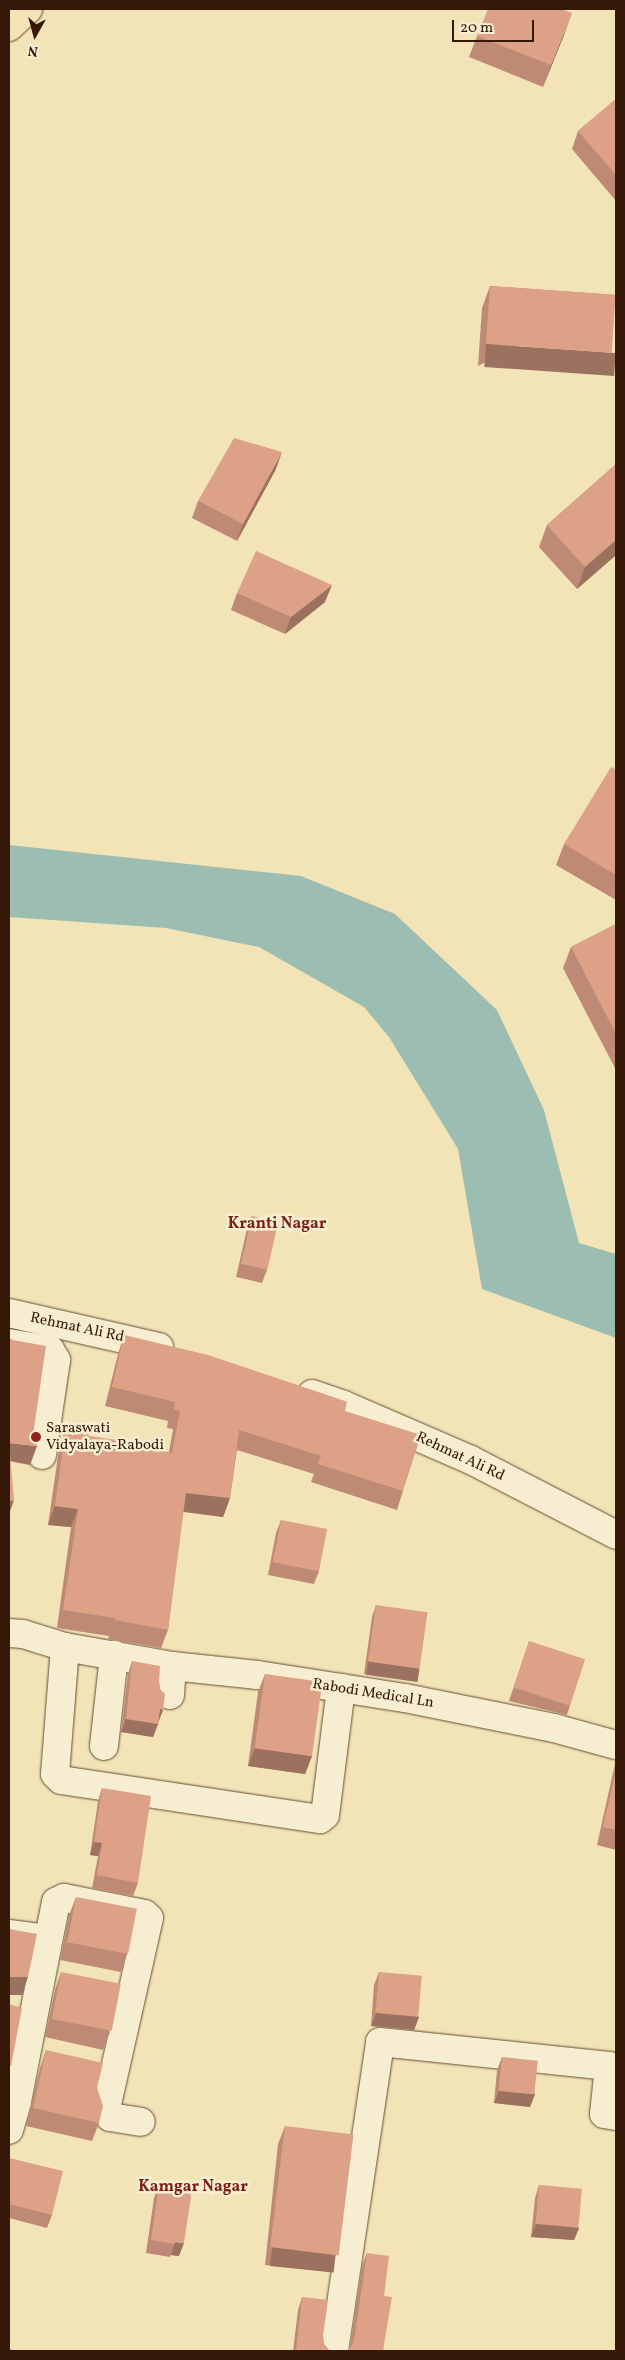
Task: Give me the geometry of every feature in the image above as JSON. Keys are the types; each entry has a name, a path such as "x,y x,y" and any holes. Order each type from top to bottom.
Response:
{"main road":[{"path":"9,27 28,9"}],"street":[{"name":"Rehmat Ali Rd","path":"9,1313 187,1353"},
{"path":"9,1343 50,1350 56,1360 42,1455"},
{"name":"Rehmat Ali Rd","path":"289,1386 344,1405 471,1460 616,1535"},
{"name":"Rabodi Medical Ln","path":"9,1633 23,1634 65,1646 172,1666 258,1675 405,1698 554,1728 616,1746"},
{"path":"65,1646 55,1774 61,1780 320,1819 325,1815 341,1688"},
{"path":"104,1746 114,1655"},
{"path":"170,1695 172,1666"},
{"path":"9,2130 13,2101 37,2052 22,2011 44,1959 56,1902 64,1898 144,1914 149,1918 106,2109 110,2117 141,2122"},
{"path":"9,1934 42,1938 44,1959 69,1977"},
{"path":"106,1984 133,1990"},
{"path":"334,2351 380,2042 609,2066 604,2114 616,2116"},
{"path":"86,2063 115,2069"}],"water":[{"path":"9,845 301,876 395,914 497,1010 544,1110 579,1243 616,1254 616,1338 482,1289 458,1149 389,1037 364,1007 259,947 166,928 9,917"}],"building":[{"path":"488,9 561,9 572,13 551,65 477,36"},
{"path":"616,99 616,175 578,131"},
{"path":"490,286 616,295 612,353 486,344"},
{"path":"234,438 282,452 243,524 198,501"},
{"path":"616,464 616,540 585,567 547,525"},
{"path":"256,551 332,585 291,617 237,593"},
{"path":"611,767 616,770 616,875 564,844"},
{"path":"616,924 616,1034 571,947"},
{"path":"252,1216 278,1222 267,1270 241,1264"},
{"path":"124,1335 208,1355 345,1401 347,1402 345,1411 421,1435 403,1491 318,1464 321,1456 239,1430 230,1498 186,1493 168,1630 115,1620 115,1618 63,1610 78,1509 55,1506 65,1431 131,1442 130,1447 172,1453 180,1411 174,1410 175,1402 112,1387"},
{"name":"Saraswati Vidyalaya-Rabodi","path":"9,1338 46,1346 33,1435 37,1446 9,1443"},
{"path":"9,1443 14,1500 9,1501"},
{"path":"281,1520 327,1529 319,1571 273,1562"},
{"path":"376,1605 427,1612 420,1669 368,1661"},
{"path":"529,1641 585,1659 570,1706 514,1688"},
{"path":"132,1661 160,1666 160,1689 165,1694 163,1710 160,1709 158,1724 126,1719"},
{"path":"265,1674 322,1682 312,1756 255,1748"},
{"path":"616,1770 616,1830 603,1827"},
{"path":"102,1788 151,1796 138,1883 97,1875 102,1843 94,1842"},
{"path":"76,1897 137,1909 128,1954 67,1942"},
{"path":"9,1929 37,1934 28,1977 9,1977"},
{"path":"61,1972 121,1984 112,2031 52,2019"},
{"path":"379,1972 422,1976 418,2017 375,2013"},
{"path":"9,2004 22,2008 11,2066 9,2066"},
{"path":"46,2050 103,2063 97,2088 103,2106 99,2123 33,2108"},
{"path":"502,2057 538,2061 534,2095 498,2091"},
{"path":"285,2126 353,2134 339,2255 270,2247"},
{"path":"9,2158 63,2171 52,2215 9,2204"},
{"path":"159,2185 192,2190 184,2243 175,2242 175,2244 151,2240"},
{"path":"539,2185 582,2189 578,2228 536,2224"},
{"path":"367,2253 389,2256 384,2296 392,2297 383,2351 346,2351 351,2347 354,2340"},
{"path":"302,2297 328,2300 323,2336 324,2344 331,2351 296,2351"}],"place":[{"name":"Saraswati Vidyalaya-Rabodi","path":"36,1437"}],"district":[{"name":"Kranti Nagar","path":"277,1224"},
{"name":"Kamgar Nagar","path":"193,2187"}]}
